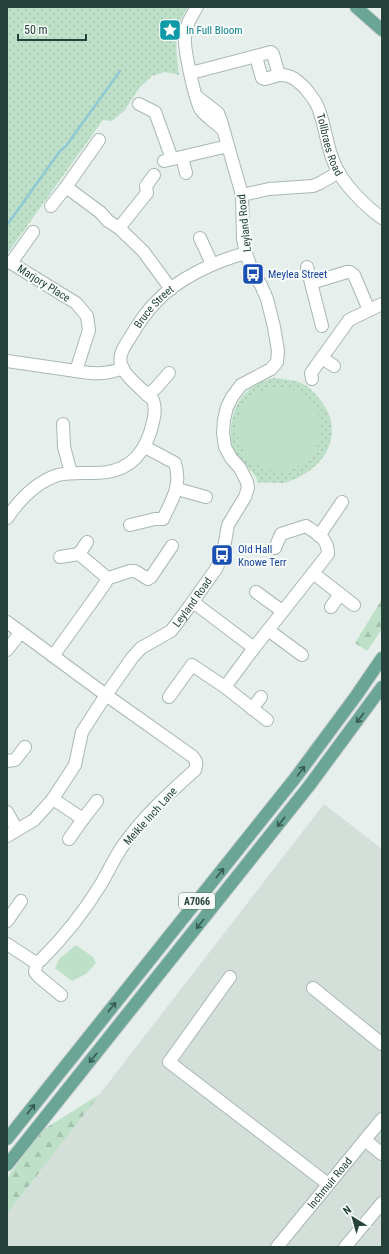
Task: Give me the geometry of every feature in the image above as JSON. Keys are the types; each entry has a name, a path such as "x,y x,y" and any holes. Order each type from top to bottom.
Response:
{"main road":[{"path":"356,7 382,30"},
{"name":"A7066","path":"7,1139 296,777 382,658"},
{"name":"A7066","path":"7,1165 309,786 382,686"}],"street":[{"name":"Leyland Road","path":"12,833 34,820 53,799 75,766 82,732 85,726 132,658 141,648 171,631 220,562 228,525 248,488 247,482 240,468 231,458 225,447 223,433 227,407 232,397 242,385 271,369 277,362 278,351 267,300 261,286 253,274 246,253 243,239 242,195 228,146 223,130 201,110 196,96 184,39 187,25 196,7"},
{"path":"191,73 256,57 270,52 273,54 279,76"},
{"name":"Tollbraes Road","path":"256,57 262,78 265,79 286,75 293,77 302,85 315,101 333,160 339,172 351,189 370,209 382,218"},
{"path":"139,104 155,112 172,159 186,173"},
{"path":"51,206 99,140"},
{"path":"172,159 228,146"},
{"path":"242,195 269,189 313,186 339,172"},
{"path":"119,228 146,193 146,186 154,175"},
{"path":"66,187 100,212 108,221 119,228 143,251 171,289"},
{"name":"Marjory Place","path":"33,232 9,266 76,303 87,316 89,330 76,371"},
{"path":"200,238 212,264"},
{"name":"Bruce Street","path":"122,368 120,363 121,353 142,319 157,301 171,289 204,267 230,257 246,253"},
{"path":"307,267 322,326"},
{"path":"311,283 350,272 354,275 369,310"},
{"path":"312,379 311,373 350,320 382,304"},
{"path":"322,358 334,366"},
{"path":"7,361 102,374 113,372 122,368 125,373 153,400 155,411 154,420 144,448 135,459 124,467 110,472 72,473 58,476 41,483 27,492 7,518"},
{"path":"147,395 156,388 169,373"},
{"path":"63,424 64,447 72,473"},
{"path":"130,525 154,519 163,519 177,489 178,473 175,463 144,448"},
{"path":"177,489 206,497"},
{"path":"319,536 342,502"},
{"path":"225,687 282,611 328,554 328,545 325,541 306,526 281,534 275,548"},
{"path":"60,557 79,554 87,542"},
{"path":"106,579 130,571 148,579 151,578 172,546"},
{"path":"79,554 105,576 106,579"},
{"path":"313,573 354,605"},
{"path":"53,656 106,582 106,579"},
{"path":"256,592 282,611"},
{"path":"331,607 340,594"},
{"path":"193,602 254,648"},
{"path":"7,622 106,695"},
{"path":"268,630 302,655"},
{"path":"7,650 21,632"},
{"path":"169,697 192,665 225,687 267,720"},
{"name":"Meikle Inch Lane","path":"37,962 69,932 100,885 122,847 163,800 195,770 197,764 196,760 192,756 106,695"},
{"path":"252,708 261,697"},
{"path":"7,761 15,760 25,747"},
{"path":"53,799 83,819"},
{"path":"69,839 97,801"},
{"path":"7,812 12,833"},
{"path":"7,921 22,901"},
{"path":"7,944 26,958 37,962 36,972 38,976 61,996"},
{"path":"230,977 169,1062 328,1184"},
{"path":"313,988 382,1044"},
{"name":"Inchmuir Road","path":"277,1247 382,1119"},
{"path":"365,1140 382,1154"},
{"path":"345,1247 382,1203"}],"shaded area":[{"path":"324,804 382,849 382,1247 7,1247 7,1214"}],"green space":[{"path":"7,7 188,7 179,24 177,32 176,48 179,75 165,72 152,76 140,87 124,111 112,121 103,120 7,254"},
{"path":"273,378 296,381 309,388 317,396 325,406 330,417 332,428 331,439 328,449 322,459 314,468 303,475 283,483 258,483 252,472 237,457 233,450 231,443 232,418 239,402 249,390 264,381"},
{"path":"279,387 295,390 309,399 318,413 321,429 318,445 309,459 295,468 279,471 263,468 249,459 240,445 237,429 240,413 249,399 263,390"},
{"path":"382,599 382,629 367,651 355,643"},
{"path":"76,945 93,957 96,963 86,974 72,981 55,968 59,959"},
{"path":"100,1094 7,1214 7,1178 41,1131"}],"waterway":[{"path":"7,225 120,71"}],"place":[{"name":"In Full Bloom","path":"170,30"},
{"name":"Meylea Street","path":"253,274"},
{"name":"Old Hall Knowe Terr","path":"222,555"}]}
